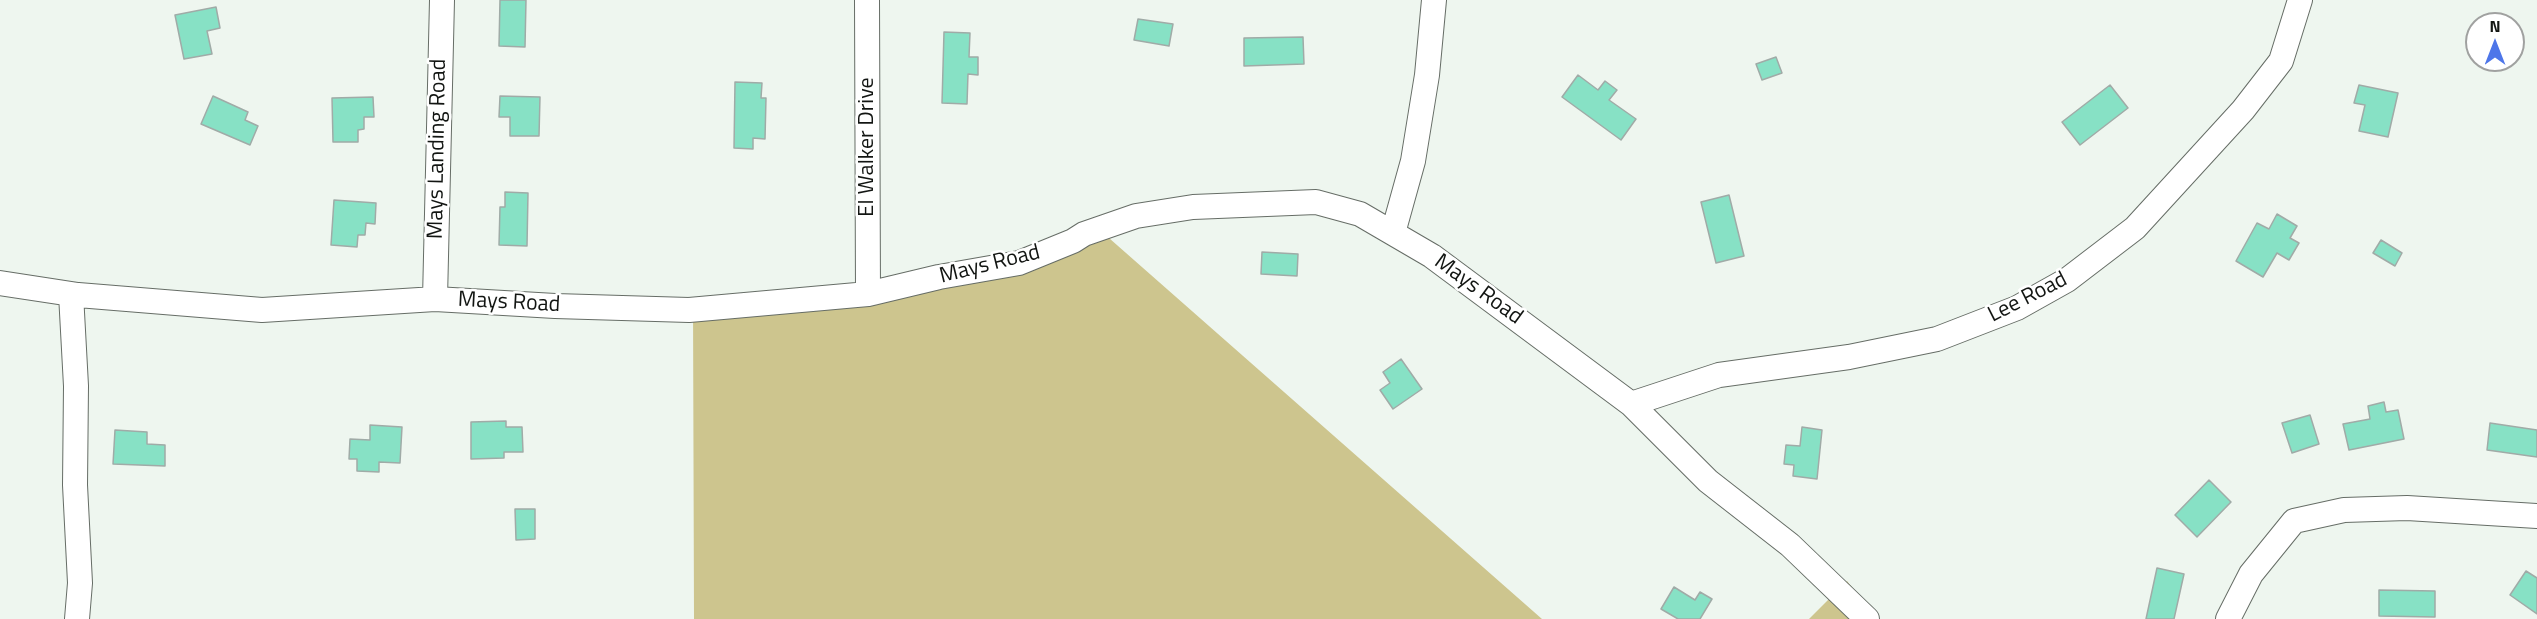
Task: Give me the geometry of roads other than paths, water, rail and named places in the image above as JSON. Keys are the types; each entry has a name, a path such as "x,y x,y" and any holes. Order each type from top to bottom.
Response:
{"street":[{"name":"Mays Landing Road","path":"435,299 442,0"},
{"name":"El Walker Drive","path":"867,0 868,294"},
{"path":"1394,233 1413,161 1427,75 1434,0"},
{"name":"Lee Road","path":"1631,404 1719,375 1849,357 1936,339 2017,308 2067,280 2135,228 2243,110 2282,61 2300,0"},
{"name":"Mays Road","path":"0,283 71,294 262,310 435,299 688,310 868,294 939,277 1019,262 1084,234 1136,216 1193,207 1316,202 1360,214 1432,256 1631,404 1708,481 1790,545 1867,619"},
{"path":"71,294 76,386 75,485 80,584 77,619"},
{"path":"2228,619 2251,574 2294,521 2344,510 2407,508 2537,516"}]}
